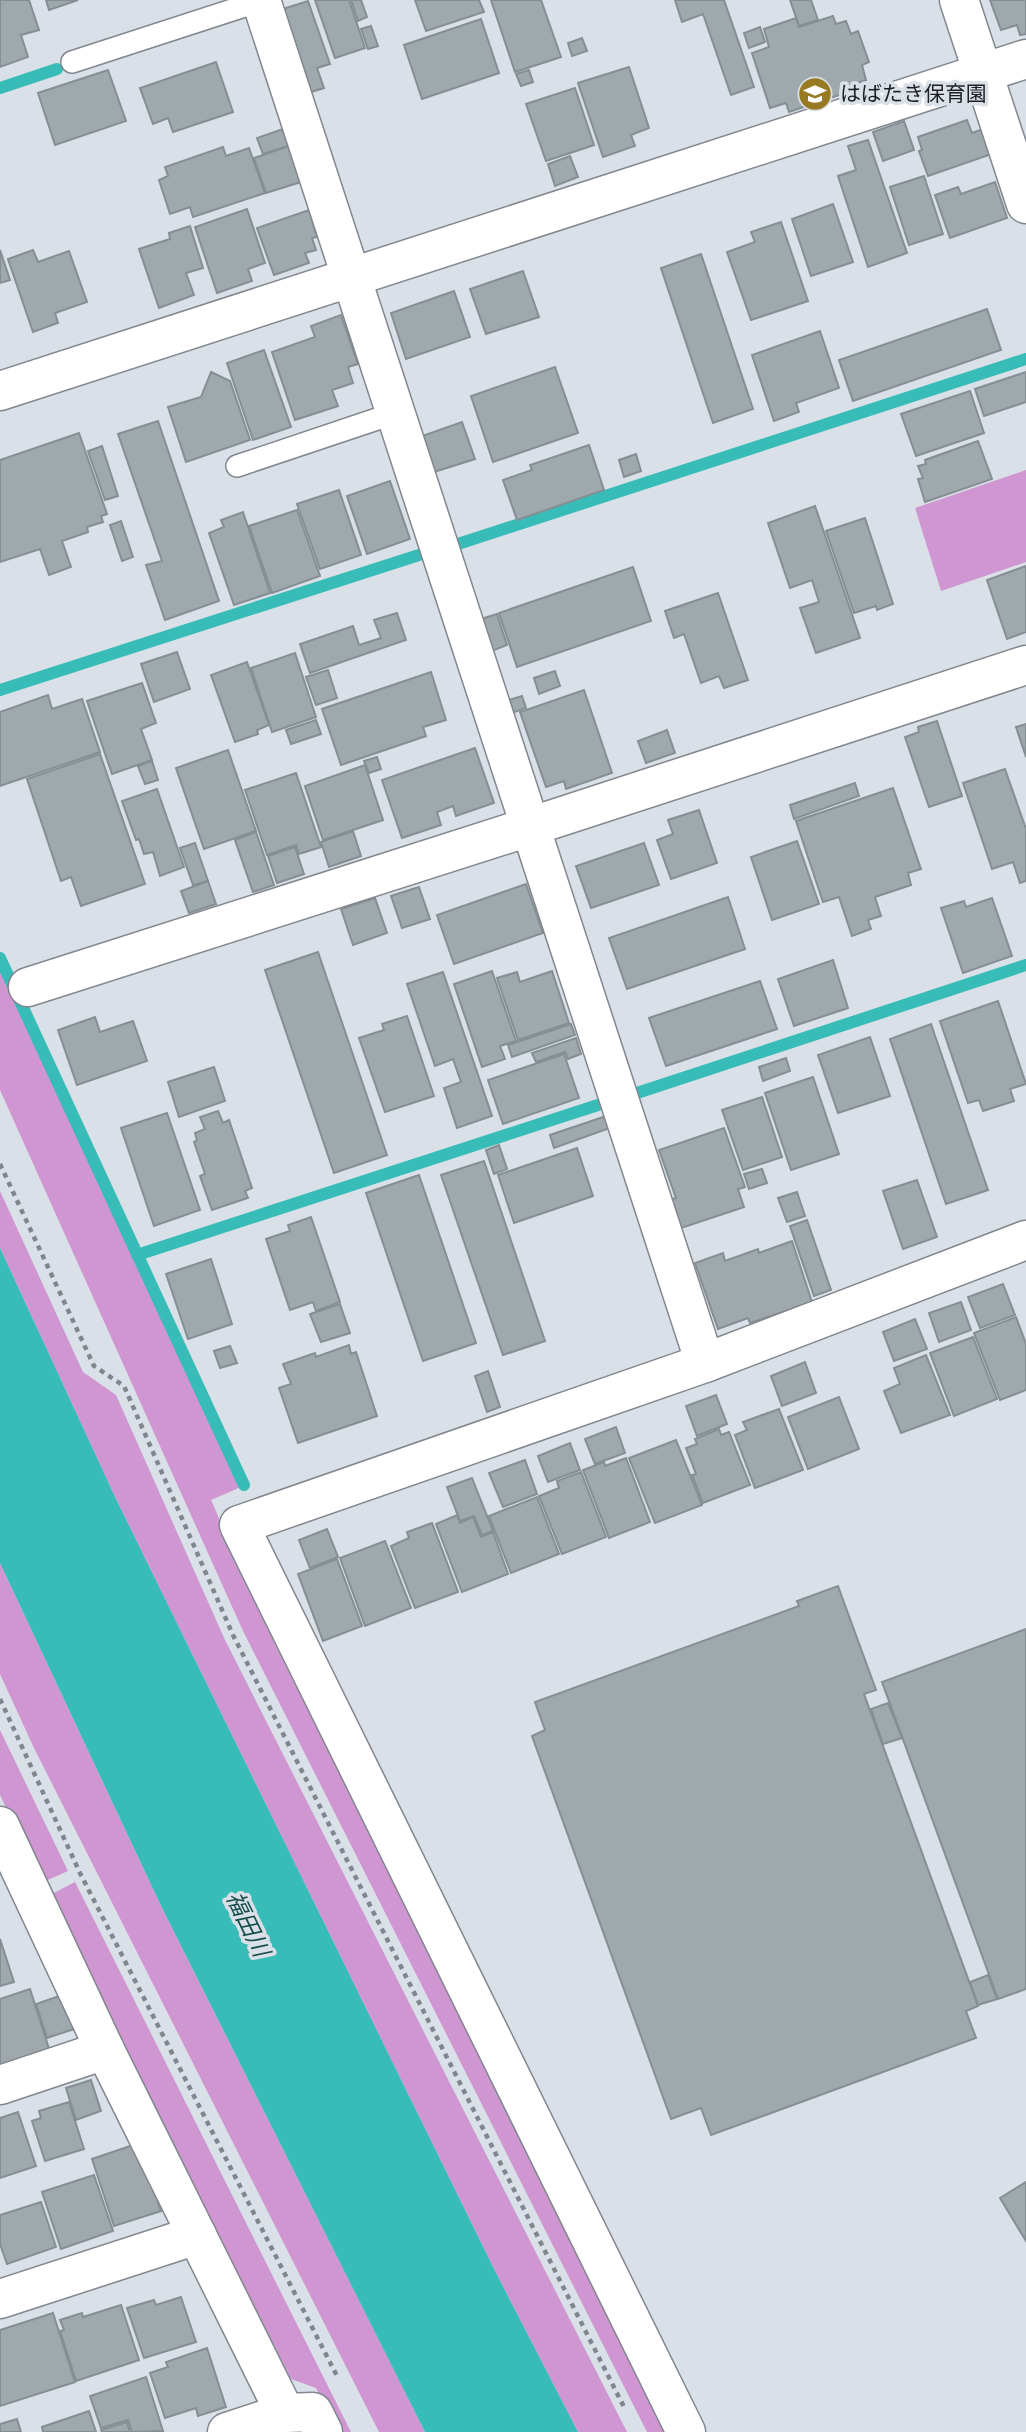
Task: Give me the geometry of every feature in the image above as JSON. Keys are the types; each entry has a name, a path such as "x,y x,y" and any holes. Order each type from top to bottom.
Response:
{"street":[{"path":"262,0 705,1363"},
{"path":"959,0 1026,204"},
{"path":"0,391 1026,59"},
{"path":"28,987 1026,665"},
{"path":"686,2432 239,1525 705,1363 1026,1240"},
{"path":"0,1826 13,1887 105,2050 285,2413"},
{"path":"0,2085 105,2050"},
{"path":"0,2299 197,2235"},
{"path":"227,2432 285,2413 313,2412 323,2432"}],"lane":[{"path":"72,62 262,0"},
{"path":"237,467 395,413"}],"path":[{"path":"0,1164 94,1367 124,1386 233,1635 630,2420"},
{"path":"0,1699 80,1873 340,2382"}],"shaded area":[{"path":"1026,470 1026,562 941,591 915,508"},
{"path":"0,967 241,1487 211,1500 275,1644 668,2432 647,2432 243,1631 0,1090"},
{"path":"0,1191 83,1372 116,1395 225,1640 627,2432 578,2432 495,2271 116,1499 0,1248"},
{"path":"0,1563 163,1910 425,2432 379,2432 34,1748 0,1674"},
{"path":"0,1730 68,1871 41,1883 0,1795"},
{"path":"75,1882 351,2432 337,2432 316,2388 291,2379 48,1896"}],"water":[{"name":"福田川","path":"0,1248 116,1499 495,2271 578,2432 425,2432 163,1910 0,1563"}],"building":[{"path":"0,0 29,0 39,30 21,35 28,57 0,67"},
{"path":"46,0 78,0 49,10"},
{"path":"315,0 349,0 365,48 335,58"},
{"path":"351,0 361,0 367,17 358,21"},
{"path":"415,0 479,0 484,12 426,31"},
{"path":"491,0 541,0 561,57 515,72"},
{"path":"675,0 724,0 754,87 731,95 703,14 682,22"},
{"path":"790,0 811,0 818,20 799,26"},
{"path":"990,0 1026,0 1026,34 1020,35 1017,25 1001,30"},
{"path":"308,1 330,64 317,68 324,88 308,93 280,10"},
{"path":"833,16 836,24 846,21 851,34 858,31 869,62 862,65 866,80 841,89 842,94 789,112 786,103 770,108 752,53 769,47 764,29 796,18 799,27"},
{"path":"481,19 499,73 422,99 404,45"},
{"path":"371,26 378,46 368,49 361,29"},
{"path":"760,27 765,42 749,48 744,33"},
{"path":"582,38 587,51 572,56 568,43"},
{"path":"216,62 233,112 173,132 168,118 153,124 140,88"},
{"path":"629,67 649,128 631,135 635,146 603,157 578,83"},
{"path":"108,70 126,121 55,145 38,93"},
{"path":"529,70 533,82 521,86 516,74"},
{"path":"575,88 594,145 546,161 526,104"},
{"path":"967,120 972,133 983,129 992,154 928,176 919,151 922,150 918,137"},
{"path":"904,121 914,150 883,161 873,132"},
{"path":"283,129 288,146 263,154 257,138"},
{"path":"868,140 907,253 868,267 838,176 856,170 848,146"},
{"path":"289,146 301,182 266,193 254,158"},
{"path":"223,147 226,156 249,148 265,193 193,217 190,207 170,214 159,180 168,176 165,167"},
{"path":"570,156 578,177 555,186 548,164"},
{"path":"924,176 943,234 909,245 890,187"},
{"path":"995,182 1007,218 950,238 935,195 958,187 961,194"},
{"path":"833,204 853,262 811,276 792,219"},
{"path":"247,209 265,263 248,269 252,281 217,293 195,227"},
{"path":"309,210 317,237 312,238 316,250 305,253 309,263 274,275 257,228"},
{"path":"781,222 808,301 751,320 727,252 755,242 751,232"},
{"path":"190,226 203,268 186,273 194,295 159,308 139,249 170,239 169,233"},
{"path":"0,250 10,280 0,283"},
{"path":"33,250 38,262 69,251 87,302 55,313 58,323 33,332 8,259"},
{"path":"701,254 753,409 713,423 661,268"},
{"path":"523,271 539,317 486,334 470,289"},
{"path":"454,291 470,337 406,359 391,313"},
{"path":"987,309 1001,350 853,401 839,360"},
{"path":"341,315 358,364 348,367 353,383 332,390 338,406 295,420 272,352 315,337 311,326"},
{"path":"820,331 839,388 796,403 799,412 774,421 752,355"},
{"path":"264,350 291,427 253,440 227,363"},
{"path":"555,367 578,433 493,462 471,396"},
{"path":"211,372 230,381 250,440 186,462 168,407 201,397"},
{"path":"1026,372 1026,402 984,416 975,389"},
{"path":"970,391 984,433 916,456 901,414"},
{"path":"158,421 219,601 165,620 146,565 162,561 118,434"},
{"path":"462,422 475,459 434,472 422,436"},
{"path":"79,433 107,514 101,516 103,522 87,527 88,532 62,541 71,567 49,575 40,549 0,562 0,460"},
{"path":"978,441 992,479 925,502 918,479 923,478 918,466 926,464 925,460"},
{"path":"589,445 604,490 517,520 503,480 532,470 530,465"},
{"path":"102,446 118,496 105,500 88,451"},
{"path":"636,454 641,471 624,477 619,460"},
{"path":"390,481 410,539 367,554 347,496"},
{"path":"339,490 361,555 320,569 297,504"},
{"path":"815,506 860,638 816,653 800,608 819,602 812,580 790,588 768,523"},
{"path":"297,510 320,576 272,593 249,526"},
{"path":"243,512 270,593 234,605 209,533 224,527 221,520"},
{"path":"865,518 893,604 877,610 876,606 854,613 826,531"},
{"path":"121,521 133,557 122,561 110,525"},
{"path":"1026,566 1026,632 1007,639 987,580"},
{"path":"633,567 651,621 517,667 499,613"},
{"path":"718,593 748,680 724,688 719,676 701,683 684,634 674,638 665,611"},
{"path":"397,613 406,640 310,673 300,644 353,626 359,645 381,638 374,620"},
{"path":"497,614 507,645 489,652 478,620"},
{"path":"177,652 190,689 154,702 141,664"},
{"path":"295,653 316,717 272,732 251,668"},
{"path":"247,662 269,725 257,730 258,734 235,742 211,675"},
{"path":"328,670 337,698 316,705 306,677"},
{"path":"555,671 560,686 539,694 534,678"},
{"path":"431,672 446,720 423,727 426,736 341,765 322,709"},
{"path":"142,683 156,723 141,729 152,760 112,774 87,701"},
{"path":"584,690 612,773 566,789 564,781 546,787 520,712"},
{"path":"48,695 52,709 82,699 100,752 0,786 0,712"},
{"path":"522,696 526,708 509,714 506,701"},
{"path":"316,720 321,734 291,744 286,730"},
{"path":"937,721 962,796 929,807 905,737 919,732 918,727"},
{"path":"1026,724 1026,757 1016,727"},
{"path":"667,730 675,753 646,763 638,741"},
{"path":"475,748 494,803 456,816 453,806 437,812 441,825 402,838 382,780"},
{"path":"228,750 256,831 204,849 176,768"},
{"path":"100,754 145,884 81,906 71,877 61,881 27,779"},
{"path":"377,757 381,769 369,773 364,761"},
{"path":"152,761 158,780 145,784 138,766"},
{"path":"365,765 383,820 323,840 305,786"},
{"path":"1005,769 1026,829 1026,881 1020,883 1013,862 992,869 963,783"},
{"path":"296,773 321,847 299,854 296,845 267,855 245,790"},
{"path":"855,783 859,796 794,819 790,805"},
{"path":"893,788 921,869 908,873 911,885 875,897 881,916 868,920 871,929 852,936 839,897 823,902 796,821"},
{"path":"157,789 184,867 160,876 153,852 144,854 139,839 136,840 122,801"},
{"path":"699,810 717,863 671,879 657,840 673,834 668,820"},
{"path":"353,831 361,856 329,867 321,842"},
{"path":"256,832 274,885 253,892 235,840"},
{"path":"797,841 819,904 772,920 751,857"},
{"path":"195,843 208,881 193,885 180,848"},
{"path":"644,843 659,885 591,908 576,866"},
{"path":"295,847 304,874 277,883 268,856"},
{"path":"208,881 216,904 189,913 181,891"},
{"path":"526,884 543,933 454,964 437,915"},
{"path":"419,887 430,919 402,928 391,896"},
{"path":"728,897 745,949 627,989 609,938"},
{"path":"375,898 387,933 353,945 341,909"},
{"path":"992,898 1012,956 963,973 941,908 964,901 966,907"},
{"path":"318,952 387,1155 334,1173 265,970"},
{"path":"833,960 848,1008 794,1026 778,979"},
{"path":"492,971 516,1041 500,1046 505,1059 482,1067 454,984"},
{"path":"552,971 569,1023 518,1040 497,978 517,972 520,982"},
{"path":"443,972 492,1116 457,1128 444,1088 461,1082 453,1059 435,1066 407,984"},
{"path":"760,981 777,1029 666,1066 649,1018"},
{"path":"998,1001 1026,1084 1010,1089 1014,1101 983,1111 979,1100 968,1103 940,1021"},
{"path":"407,1016 434,1096 385,1112 359,1038 384,1030 382,1024"},
{"path":"95,1017 100,1032 133,1021 147,1061 77,1085 58,1030"},
{"path":"571,1024 575,1035 512,1057 508,1045"},
{"path":"931,1024 988,1190 946,1204 890,1039"},
{"path":"870,1037 890,1096 838,1113 818,1055"},
{"path":"576,1038 581,1054 568,1059 565,1052 536,1062 532,1053"},
{"path":"564,1054 579,1098 503,1124 488,1080"},
{"path":"786,1058 790,1071 763,1081 759,1067"},
{"path":"214,1067 225,1101 179,1117 168,1082"},
{"path":"813,1077 839,1154 791,1170 765,1093"},
{"path":"762,1097 782,1157 743,1170 722,1110"},
{"path":"218,1111 223,1123 229,1120 252,1188 245,1191 248,1198 212,1210 200,1176 205,1174 194,1142 197,1140 195,1133 205,1129 200,1117"},
{"path":"167,1113 200,1210 154,1226 121,1128"},
{"path":"606,1116 610,1128 554,1148 550,1135"},
{"path":"724,1128 745,1187 738,1189 744,1207 678,1229 668,1200 676,1198 659,1150"},
{"path":"499,1145 507,1169 494,1174 486,1150"},
{"path":"577,1148 593,1196 514,1223 498,1175"},
{"path":"484,1161 545,1341 503,1355 441,1175"},
{"path":"762,1169 767,1183 749,1189 744,1174"},
{"path":"419,1175 476,1343 423,1361 366,1193"},
{"path":"917,1180 937,1237 903,1249 883,1191"},
{"path":"797,1192 805,1216 787,1222 778,1198"},
{"path":"311,1217 340,1302 316,1311 313,1302 290,1310 266,1239 290,1231 288,1225"},
{"path":"807,1220 831,1290 814,1296 790,1226"},
{"path":"792,1241 812,1302 750,1323 748,1318 718,1329 695,1263 723,1253 725,1261"},
{"path":"211,1259 232,1324 188,1339 166,1274"},
{"path":"1003,1284 1015,1315 980,1328 968,1297"},
{"path":"961,1302 971,1330 939,1342 929,1313"},
{"path":"340,1304 350,1333 321,1342 310,1314"},
{"path":"1016,1317 1026,1344 1026,1390 1000,1400 974,1333"},
{"path":"915,1319 927,1349 894,1361 883,1332"},
{"path":"973,1337 997,1399 954,1416 930,1353"},
{"path":"349,1345 351,1354 356,1352 377,1416 298,1443 279,1388 291,1384 283,1364 315,1353 316,1357"},
{"path":"230,1346 237,1363 220,1368 214,1351"},
{"path":"926,1355 950,1415 901,1433 884,1391 900,1384 894,1368"},
{"path":"805,1362 816,1393 782,1406 771,1376"},
{"path":"488,1371 500,1407 487,1412 475,1376"},
{"path":"716,1395 727,1424 697,1436 686,1406"},
{"path":"839,1397 859,1449 808,1469 788,1417"},
{"path":"779,1409 803,1470 755,1488 735,1435 747,1430 743,1422"},
{"path":"616,1427 625,1453 595,1464 585,1439"},
{"path":"719,1429 721,1435 729,1432 750,1485 703,1503 692,1475 696,1474 686,1448 697,1444 695,1439"},
{"path":"676,1440 702,1505 655,1523 629,1458"},
{"path":"570,1443 580,1470 548,1482 538,1456"},
{"path":"626,1458 650,1522 609,1538 583,1470"},
{"path":"525,1460 537,1494 503,1507 489,1473"},
{"path":"581,1472 606,1537 562,1554 539,1496 559,1488 557,1481"},
{"path":"472,1478 493,1531 482,1535 474,1516 460,1521 447,1487"},
{"path":"537,1497 559,1554 511,1573 489,1516"},
{"path":"457,1515 460,1523 473,1517 481,1537 493,1532 508,1574 462,1592 436,1524"},
{"path":"432,1523 458,1592 415,1608 391,1546 409,1538 407,1532"},
{"path":"327,1529 338,1557 310,1568 299,1540"},
{"path":"385,1541 411,1608 365,1626 340,1558"},
{"path":"337,1559 362,1626 323,1641 298,1574"},
{"path":"838,1586 876,1690 864,1694 978,2006 966,2011 976,2038 711,2135 701,2108 671,2119 532,1736 545,1730 535,1702 799,1606 797,1601"},
{"path":"1026,1629 1026,1989 998,1999 882,1682"},
{"path":"888,1703 902,1738 883,1744 871,1709"},
{"path":"0,1939 14,1982 0,1986"},
{"path":"988,1975 997,1999 978,2005 970,1982"},
{"path":"30,1989 52,2058 0,2075 0,1999"},
{"path":"62,1995 74,2029 47,2038 36,2004"},
{"path":"91,2080 101,2111 76,2120 66,2088"},
{"path":"69,2102 84,2149 45,2161 32,2121 41,2118 39,2111"},
{"path":"18,2112 36,2166 0,2178 0,2118"},
{"path":"139,2143 161,2211 114,2226 92,2159"},
{"path":"94,2175 113,2231 61,2249 42,2192"},
{"path":"1026,2182 1026,2241 1000,2198"},
{"path":"41,2202 56,2247 7,2264 0,2244 0,2215"},
{"path":"181,2297 196,2342 144,2358 127,2308 154,2300 156,2305"},
{"path":"121,2305 139,2360 76,2381 60,2331 64,2330 60,2320 82,2313 83,2317"},
{"path":"53,2313 75,2382 0,2406 0,2330"},
{"path":"207,2348 226,2407 198,2416 196,2408 165,2418 150,2373 168,2367 166,2362"},
{"path":"146,2377 163,2431 132,2432 128,2420 101,2428 90,2396"},
{"path":"89,2411 96,2432 43,2432 42,2427"},
{"path":"17,2419 21,2432 0,2432 0,2424"},
{"path":"127,2422 130,2432 101,2430"}],"waterway":[{"path":"0,88 57,69"},
{"path":"458,544 1026,359"},
{"path":"0,690 419,555"},
{"path":"0,958 244,1485"},
{"path":"637,1093 1026,965"},
{"path":"137,1255 598,1105"}],"place":[{"name":"はばたき保育園","path":"815,94"}]}
